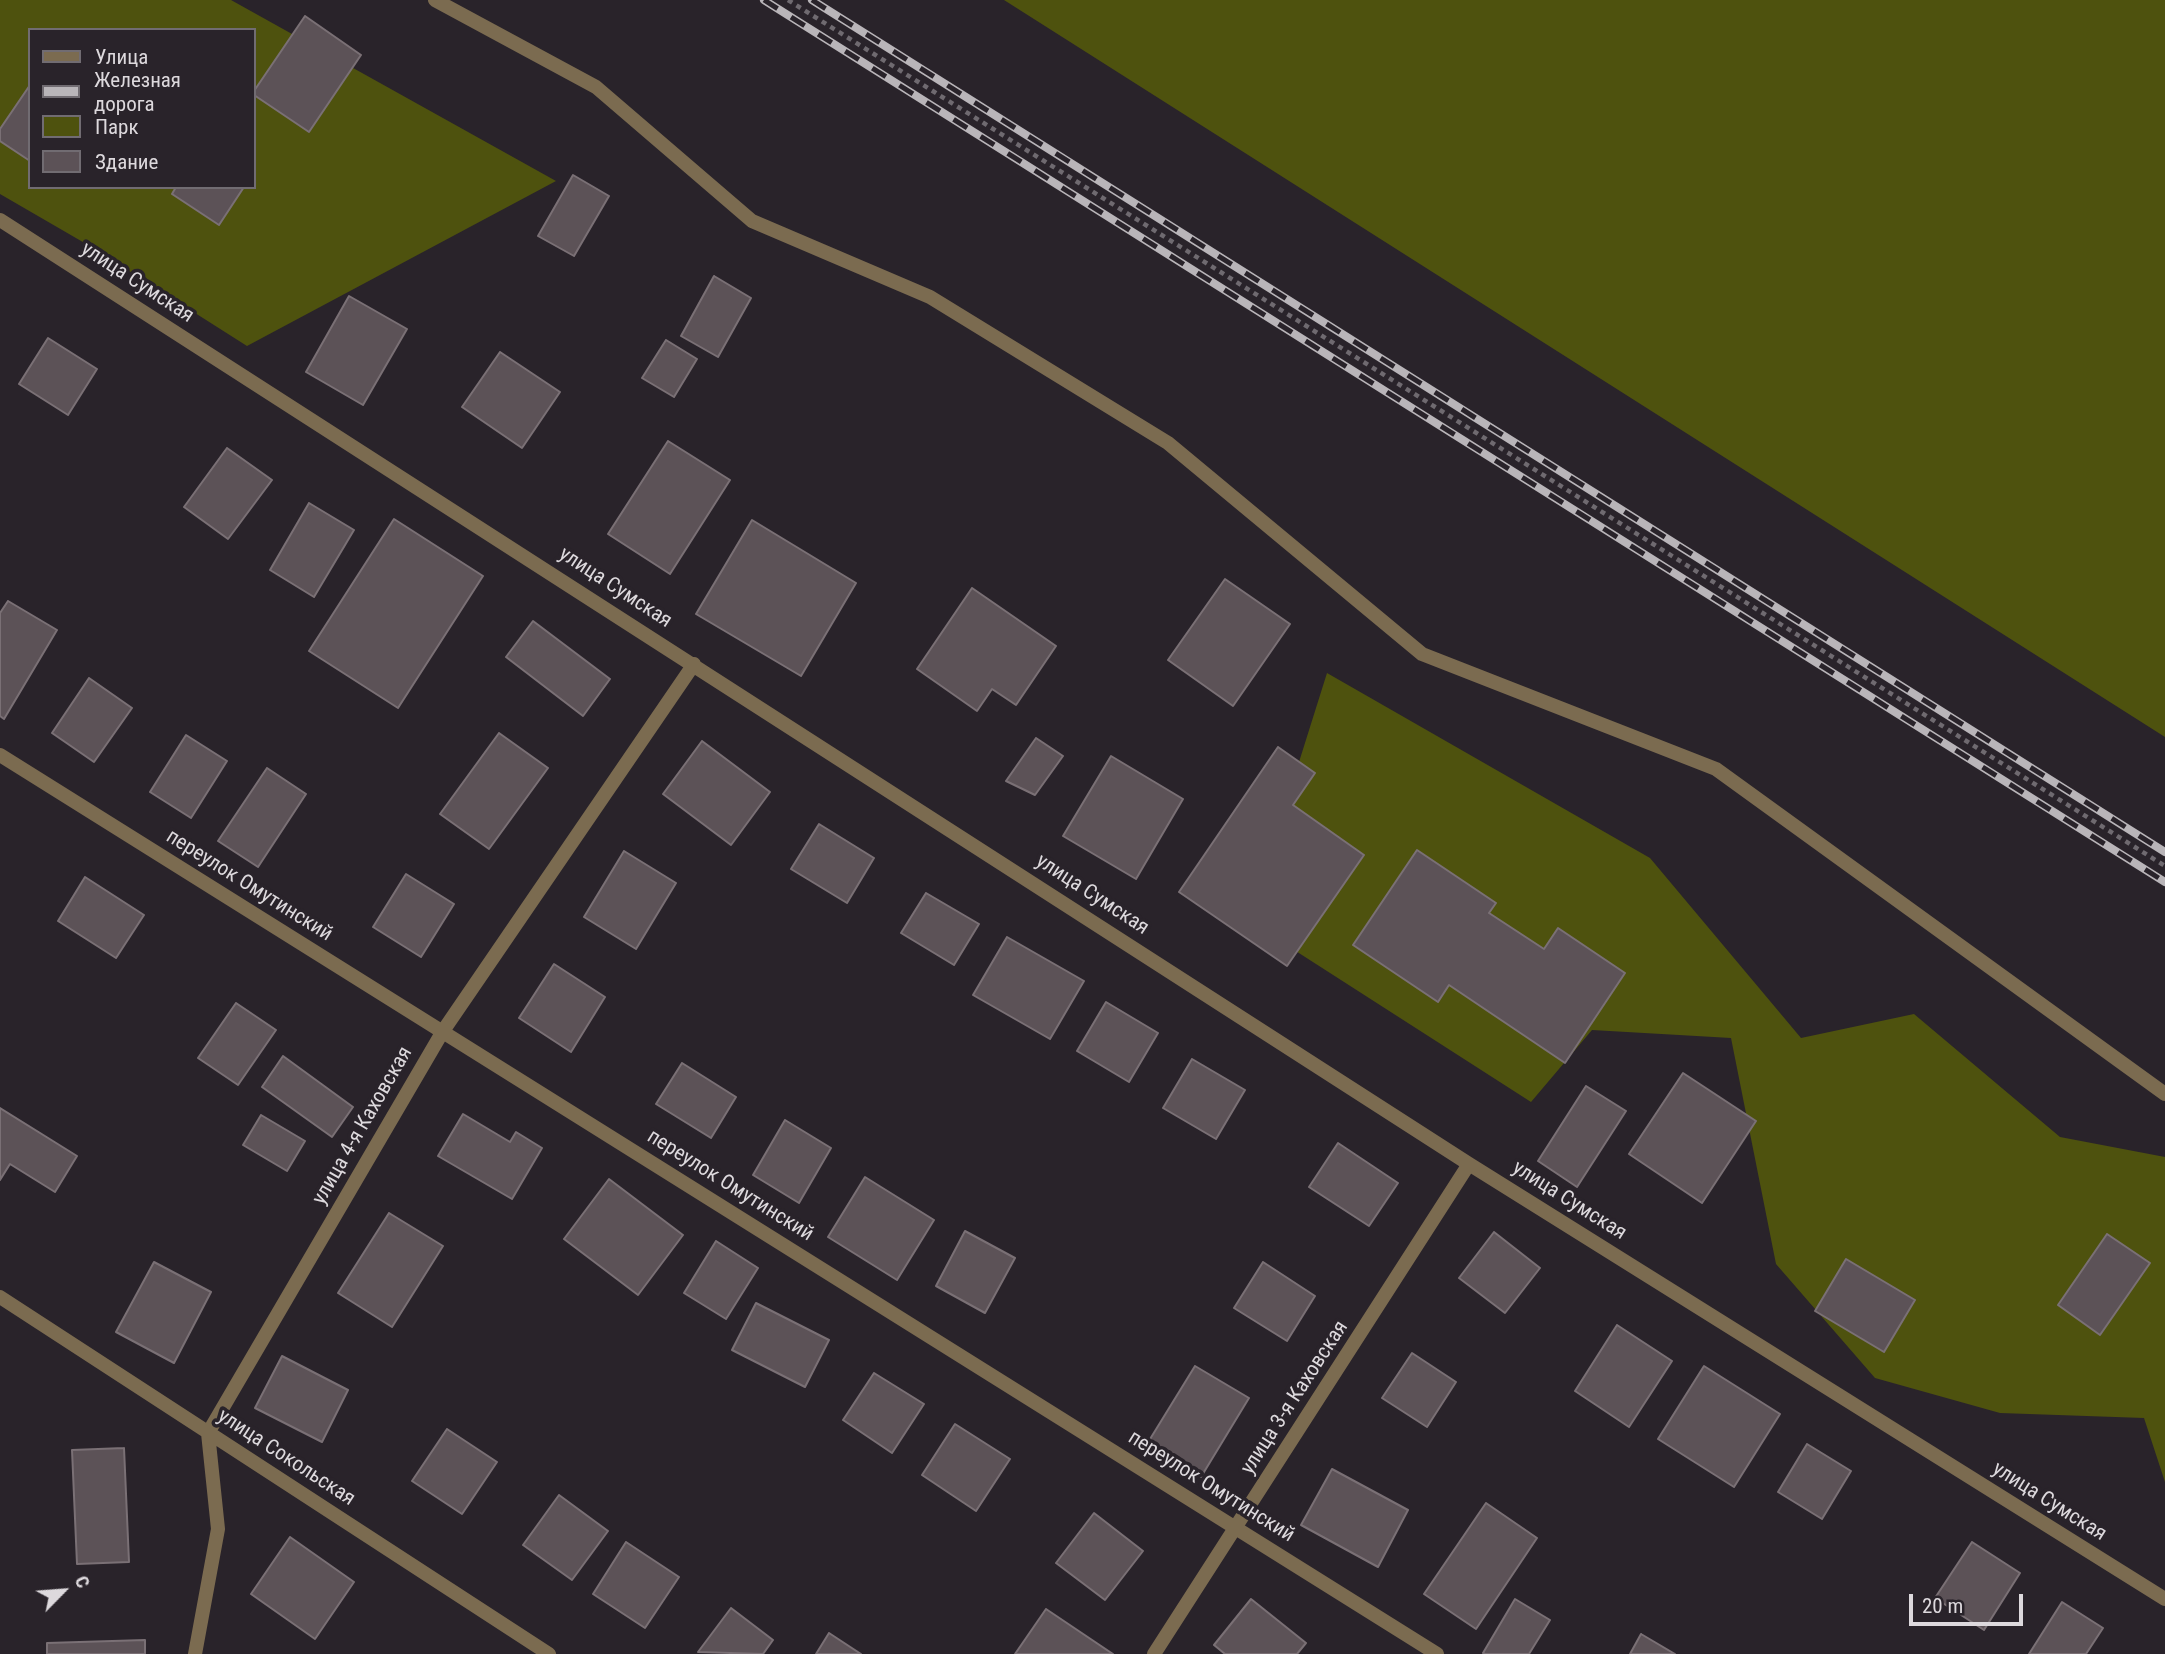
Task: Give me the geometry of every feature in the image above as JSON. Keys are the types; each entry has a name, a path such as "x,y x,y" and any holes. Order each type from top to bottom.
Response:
{"street":[{"path":"435,0 596,87 751,221 930,297 1168,443 1422,654 1716,769 2165,1094"},
{"name":"улица Сумская","path":"0,220 1469,1164 2165,1600"},
{"name":"улица 4-я Каховская","path":"208,1433 443,1031 694,664"},
{"name":"переулок Омутинский","path":"0,755 1437,1654"},
{"name":"улица 3-я Каховская","path":"1154,1654 1469,1164"},
{"name":"улица Сокольская","path":"0,1297 549,1654"},
{"path":"195,1654 218,1529 208,1433"}],"path":[{"path":"788,0 2165,866"}],"green space":[{"path":"0,0 231,0 556,181 247,346 88,245 0,194"},
{"path":"1004,0 2165,0 2165,737"},
{"path":"1327,673 1650,858 1801,1038 1914,1014 2060,1137 2165,1157 2165,1482 2144,1418 2000,1413 1875,1378 1776,1264 1731,1038 1592,1030 1531,1102 1249,921"}],"building":[{"path":"305,16 361,55 309,132 256,96 256,88"},
{"path":"28,88 28,160 0,141 0,129"},
{"path":"573,175 609,196 574,256 538,236"},
{"path":"175,189 243,189 219,225 172,194"},
{"path":"714,276 751,298 718,357 681,336"},
{"path":"349,296 407,329 363,405 306,372"},
{"path":"48,338 97,369 68,415 19,384"},
{"path":"666,340 697,359 674,397 642,378"},
{"path":"500,352 560,392 522,448 462,407"},
{"path":"668,441 730,480 670,574 608,534"},
{"path":"227,448 272,480 228,539 184,507"},
{"path":"309,503 354,530 314,597 270,570"},
{"path":"394,519 483,576 398,708 309,651"},
{"path":"752,520 856,583 801,676 696,614"},
{"path":"1225,579 1290,624 1233,706 1168,660"},
{"path":"972,588 1056,646 1016,705 992,689 977,711 917,669"},
{"path":"8,601 57,630 4,719 0,716 0,613"},
{"path":"533,621 610,679 583,716 506,657"},
{"path":"89,678 132,708 94,762 52,733"},
{"path":"499,733 548,768 489,849 440,814"},
{"path":"186,735 227,761 191,818 150,792"},
{"path":"1036,738 1063,756 1035,795 1006,781"},
{"path":"702,741 770,792 731,845 663,794"},
{"path":"1278,747 1315,773 1293,805 1364,855 1287,966 1179,892"},
{"path":"1111,756 1183,799 1136,879 1063,836"},
{"path":"267,768 306,794 258,867 218,841"},
{"path":"819,824 874,858 847,903 791,869"},
{"path":"1417,850 1496,903 1489,913 1544,949 1558,928 1625,973 1565,1063 1449,985 1438,1002 1353,945"},
{"path":"624,851 676,883 636,949 584,917"},
{"path":"406,874 454,904 421,957 373,927"},
{"path":"85,877 144,915 116,958 58,921"},
{"path":"926,893 979,924 954,965 901,933"},
{"path":"1007,937 1084,981 1050,1039 973,995"},
{"path":"554,964 605,997 571,1052 519,1018"},
{"path":"1106,1002 1158,1033 1129,1082 1077,1051"},
{"path":"236,1003 276,1030 238,1085 198,1058"},
{"path":"283,1056 353,1107 332,1137 262,1087"},
{"path":"1192,1059 1245,1090 1216,1139 1163,1108"},
{"path":"682,1063 736,1097 711,1138 656,1104"},
{"path":"1683,1073 1756,1121 1702,1203 1629,1154"},
{"path":"1586,1086 1626,1111 1577,1187 1538,1161"},
{"path":"0,1108 77,1156 55,1192 10,1164 0,1180"},
{"path":"463,1114 510,1142 516,1132 542,1148 512,1199 438,1156"},
{"path":"261,1115 305,1141 287,1171 243,1145"},
{"path":"785,1120 831,1148 799,1203 753,1175"},
{"path":"1338,1143 1398,1183 1369,1226 1309,1187"},
{"path":"865,1177 934,1220 897,1280 828,1237"},
{"path":"609,1179 683,1235 638,1295 564,1239"},
{"path":"389,1213 443,1246 392,1327 338,1293"},
{"path":"965,1231 1015,1258 985,1313 936,1286"},
{"path":"1494,1232 1540,1268 1505,1313 1459,1278"},
{"path":"2107,1234 2150,1263 2100,1335 2058,1305"},
{"path":"716,1241 758,1268 726,1319 684,1293"},
{"path":"1846,1259 1915,1300 1884,1352 1815,1311"},
{"path":"154,1262 211,1292 174,1363 116,1332"},
{"path":"1263,1262 1315,1296 1287,1341 1234,1308"},
{"path":"756,1303 829,1340 805,1387 732,1350"},
{"path":"1617,1325 1672,1361 1629,1427 1575,1391"},
{"path":"1412,1353 1456,1382 1427,1427 1382,1398"},
{"path":"282,1356 348,1390 322,1442 255,1408"},
{"path":"1195,1366 1249,1398 1201,1477 1147,1444"},
{"path":"1704,1366 1780,1414 1734,1487 1658,1439"},
{"path":"874,1373 924,1404 892,1453 843,1420"},
{"path":"955,1424 1010,1459 976,1511 922,1475"},
{"path":"447,1429 497,1462 462,1514 412,1481"},
{"path":"1807,1444 1851,1471 1822,1519 1778,1492"},
{"path":"124,1448 129,1562 77,1564 72,1450"},
{"path":"1332,1469 1408,1510 1378,1567 1301,1525"},
{"path":"559,1495 608,1531 572,1580 523,1545"},
{"path":"1486,1503 1537,1538 1476,1629 1424,1594"},
{"path":"1094,1513 1143,1551 1105,1600 1056,1563"},
{"path":"290,1537 354,1582 315,1639 251,1594"},
{"path":"626,1542 679,1577 645,1628 593,1594"},
{"path":"1972,1542 2020,1573 1984,1630 1935,1598"},
{"path":"1251,1599 1306,1643 1297,1654 1225,1654 1214,1645"},
{"path":"1515,1599 1550,1620 1529,1654 1483,1653"},
{"path":"2062,1602 2103,1628 2086,1654 2029,1654"},
{"path":"731,1608 773,1640 763,1654 698,1652"},
{"path":"1046,1609 1113,1654 1015,1654"},
{"path":"829,1633 861,1654 816,1654"},
{"path":"1641,1634 1675,1654 1630,1654"},
{"path":"145,1640 145,1654 47,1654 47,1643"}],"railway":[{"path":"764,0 2165,882"},
{"path":"812,0 2165,852"}]}
